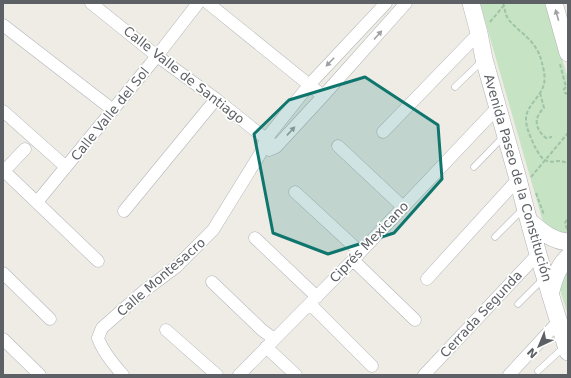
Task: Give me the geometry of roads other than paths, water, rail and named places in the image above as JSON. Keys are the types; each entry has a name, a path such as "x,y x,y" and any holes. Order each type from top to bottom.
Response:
{"street":[{"name":"Calle Valle de Santiago","path":"91,3 157,56 216,98 276,147"},
{"name":"Calle Valle del Sol","path":"37,202 157,56 198,3"},
{"path":"208,3 323,96"},
{"name":"Calle Montesacro","path":"116,372 98,338 102,328 144,291 176,267 213,230 260,154 266,139 308,85 386,3"},
{"path":"260,154 276,147 406,3"},
{"name":"Avenida Paseo de la Constitución","path":"471,3 479,32 484,59 520,184 538,254 567,348"},
{"path":"554,3 568,53"},
{"path":"3,25 113,110"},
{"path":"383,132 479,32"},
{"path":"124,211 216,98"},
{"name":"Ciprés Mexicano","path":"239,375 357,256 498,107"},
{"path":"3,111 66,167"},
{"path":"338,146 403,207"},
{"path":"25,149 4,172 98,261"},
{"path":"427,279 520,184"},
{"path":"295,192 357,256 414,320"},
{"path":"527,214 545,234 557,240 568,242"},
{"path":"255,238 314,300 372,366"},
{"name":"Cerrada Segunda","path":"424,375 538,254"},
{"path":"550,294 557,272 568,257"},
{"path":"3,273 50,319"},
{"path":"212,282 262,330 270,343 296,375"},
{"path":"509,375 558,322"},
{"path":"166,330 217,375"},
{"path":"3,339 40,375"}],"lane":[{"path":"455,87 484,59"},
{"path":"474,167 505,134"},
{"path":"495,237 527,214"},
{"path":"518,304 545,277"},
{"path":"538,371 560,351 567,348"}]}
